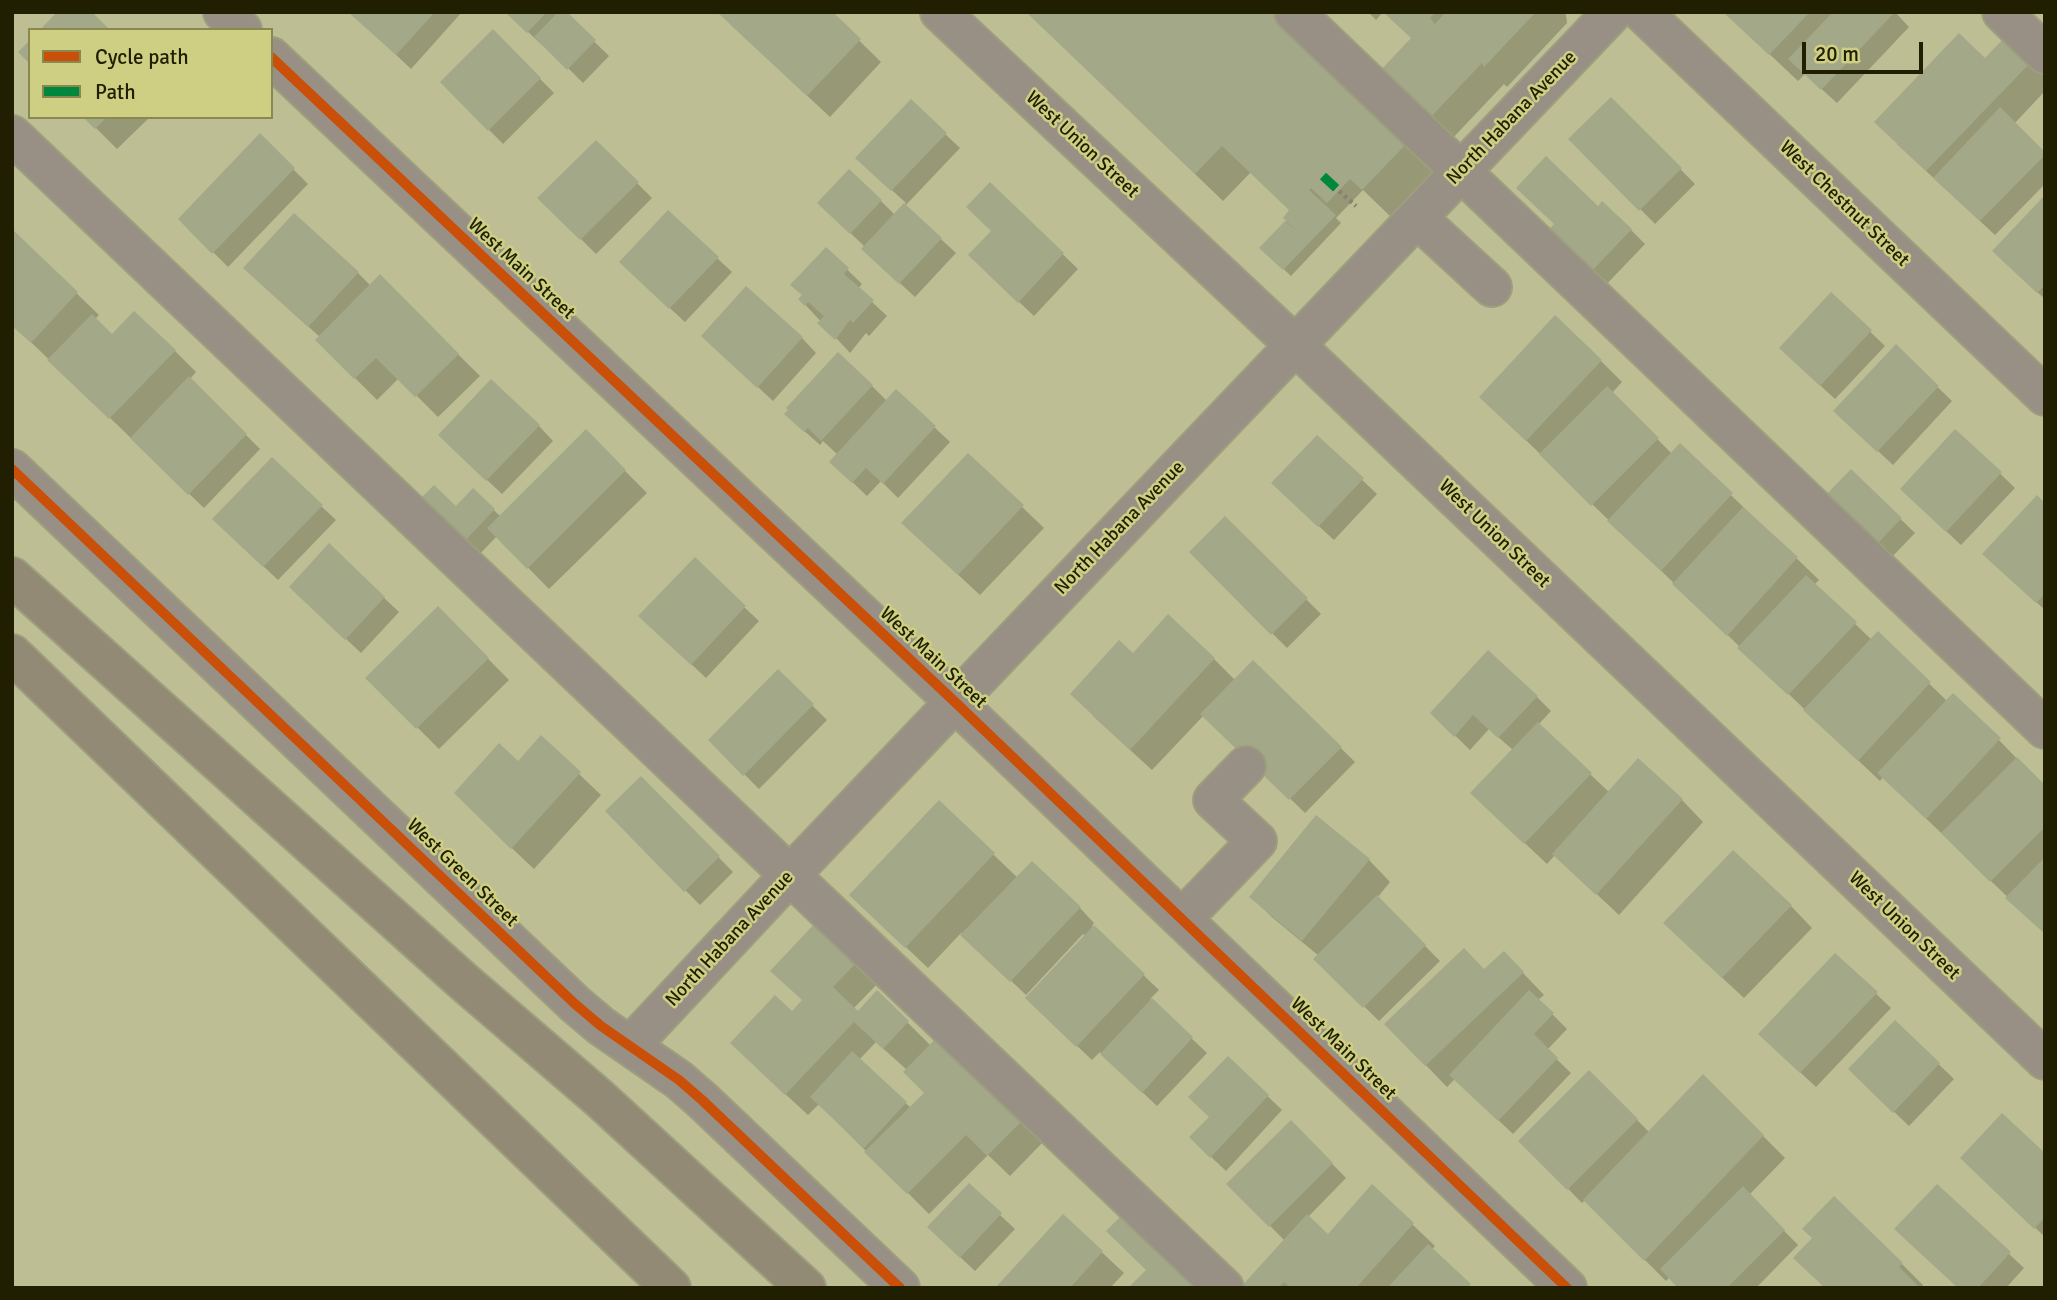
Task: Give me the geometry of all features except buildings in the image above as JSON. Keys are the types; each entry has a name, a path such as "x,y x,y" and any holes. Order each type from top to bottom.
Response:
{"highway":[{"path":"12,577 464,982 599,1098 806,1288"},
{"path":"12,654 671,1288"}],"street":[{"path":"223,12 240,28"},
{"name":"West Union Street","path":"940,12 1295,345 2045,1060"},
{"path":"1294,12 2045,729"},
{"name":"North Habana Avenue","path":"629,1046 1613,12"},
{"name":"West Chestnut Street","path":"1642,12 2045,396"},
{"path":"2002,12 2045,54"},
{"name":"West Main Street","path":"273,59 955,702 1567,1288"},
{"path":"12,135 1224,1288"},
{"path":"1417,218 1492,287"},
{"name":"West Green Street","path":"12,469 575,1004 629,1046 654,1061 702,1100 900,1288"},
{"path":"1182,919 1257,841 1213,800 1246,766"}],"path":[{"path":"1339,191 1356,206"}],"marked path":[{"path":"1323,176 1339,191"}],"cycle path":[{"path":"273,59 955,702 1567,1288"},
{"path":"12,469 575,1004 702,1100 900,1288"}]}
